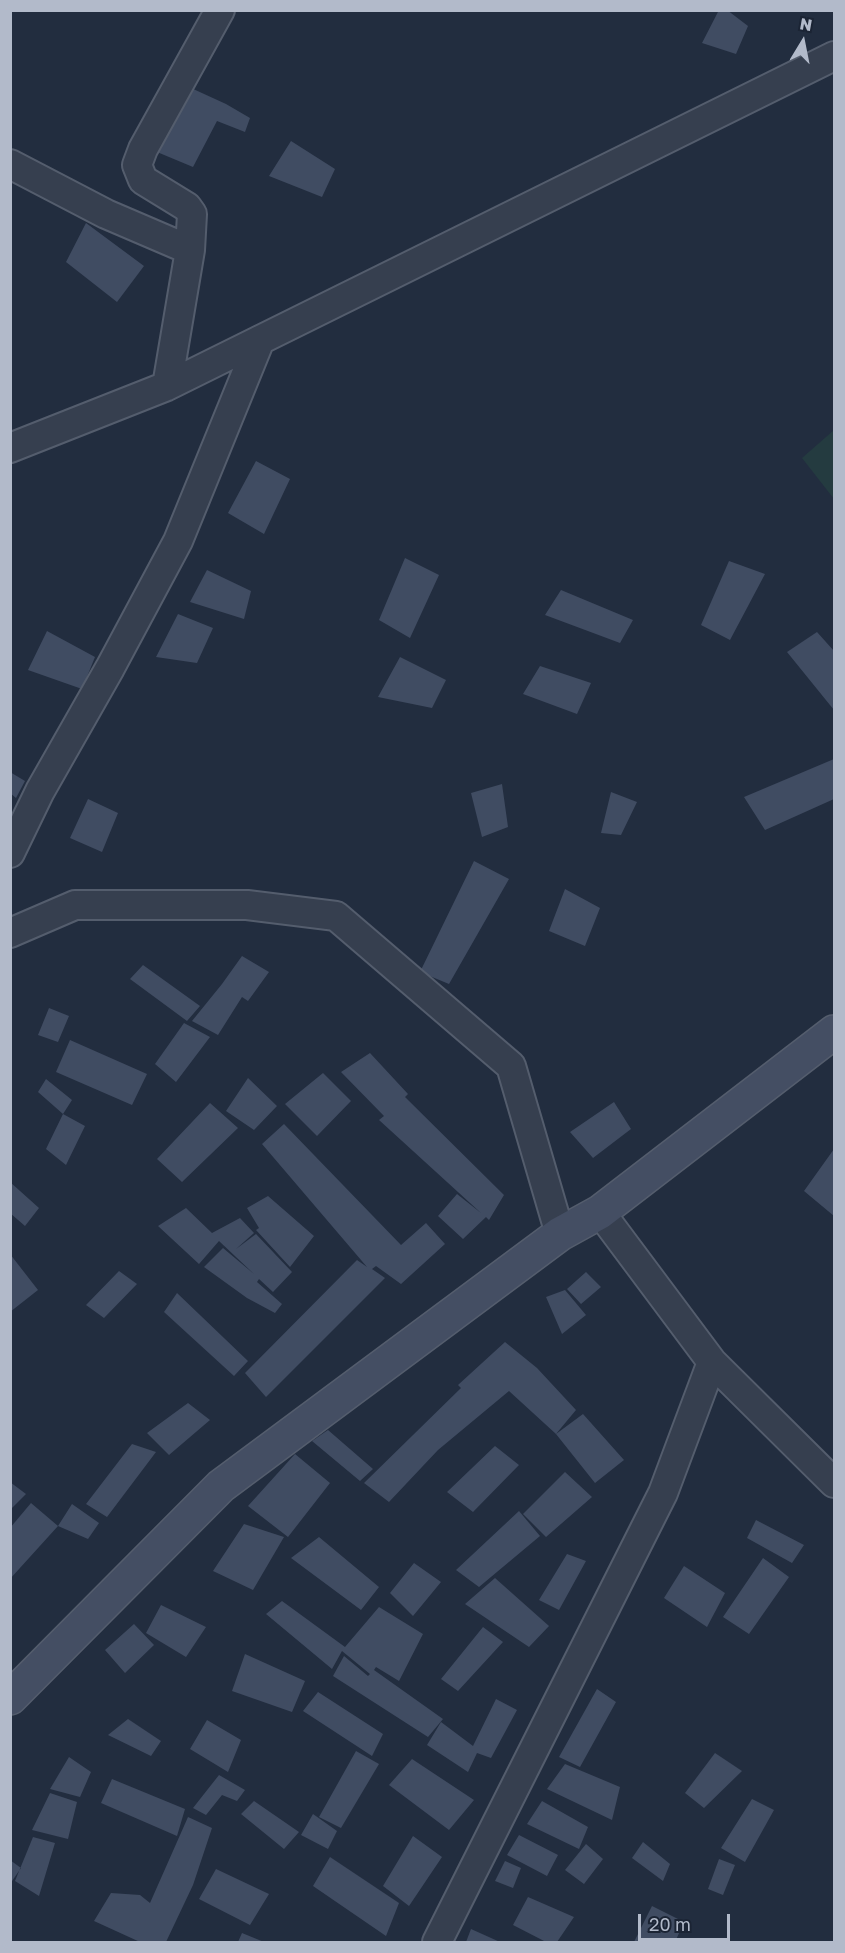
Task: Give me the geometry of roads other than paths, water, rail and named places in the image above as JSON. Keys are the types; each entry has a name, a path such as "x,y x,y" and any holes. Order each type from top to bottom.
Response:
{"main road":[{"path":"10,1698 221,1486 560,1234 600,1212 834,1032"}],"street":[{"path":"167,386 190,250 192,214 187,207 143,180 137,165 143,149 220,10"},
{"path":"10,448 167,386 834,56"},
{"path":"10,164 106,214 190,250"},
{"path":"10,853 40,791 110,668 178,541 260,340"},
{"path":"10,933 75,905 247,905 336,916 511,1066 560,1234"},
{"path":"600,1212 712,1362 834,1482"},
{"path":"437,1942 663,1493 712,1362"}]}
